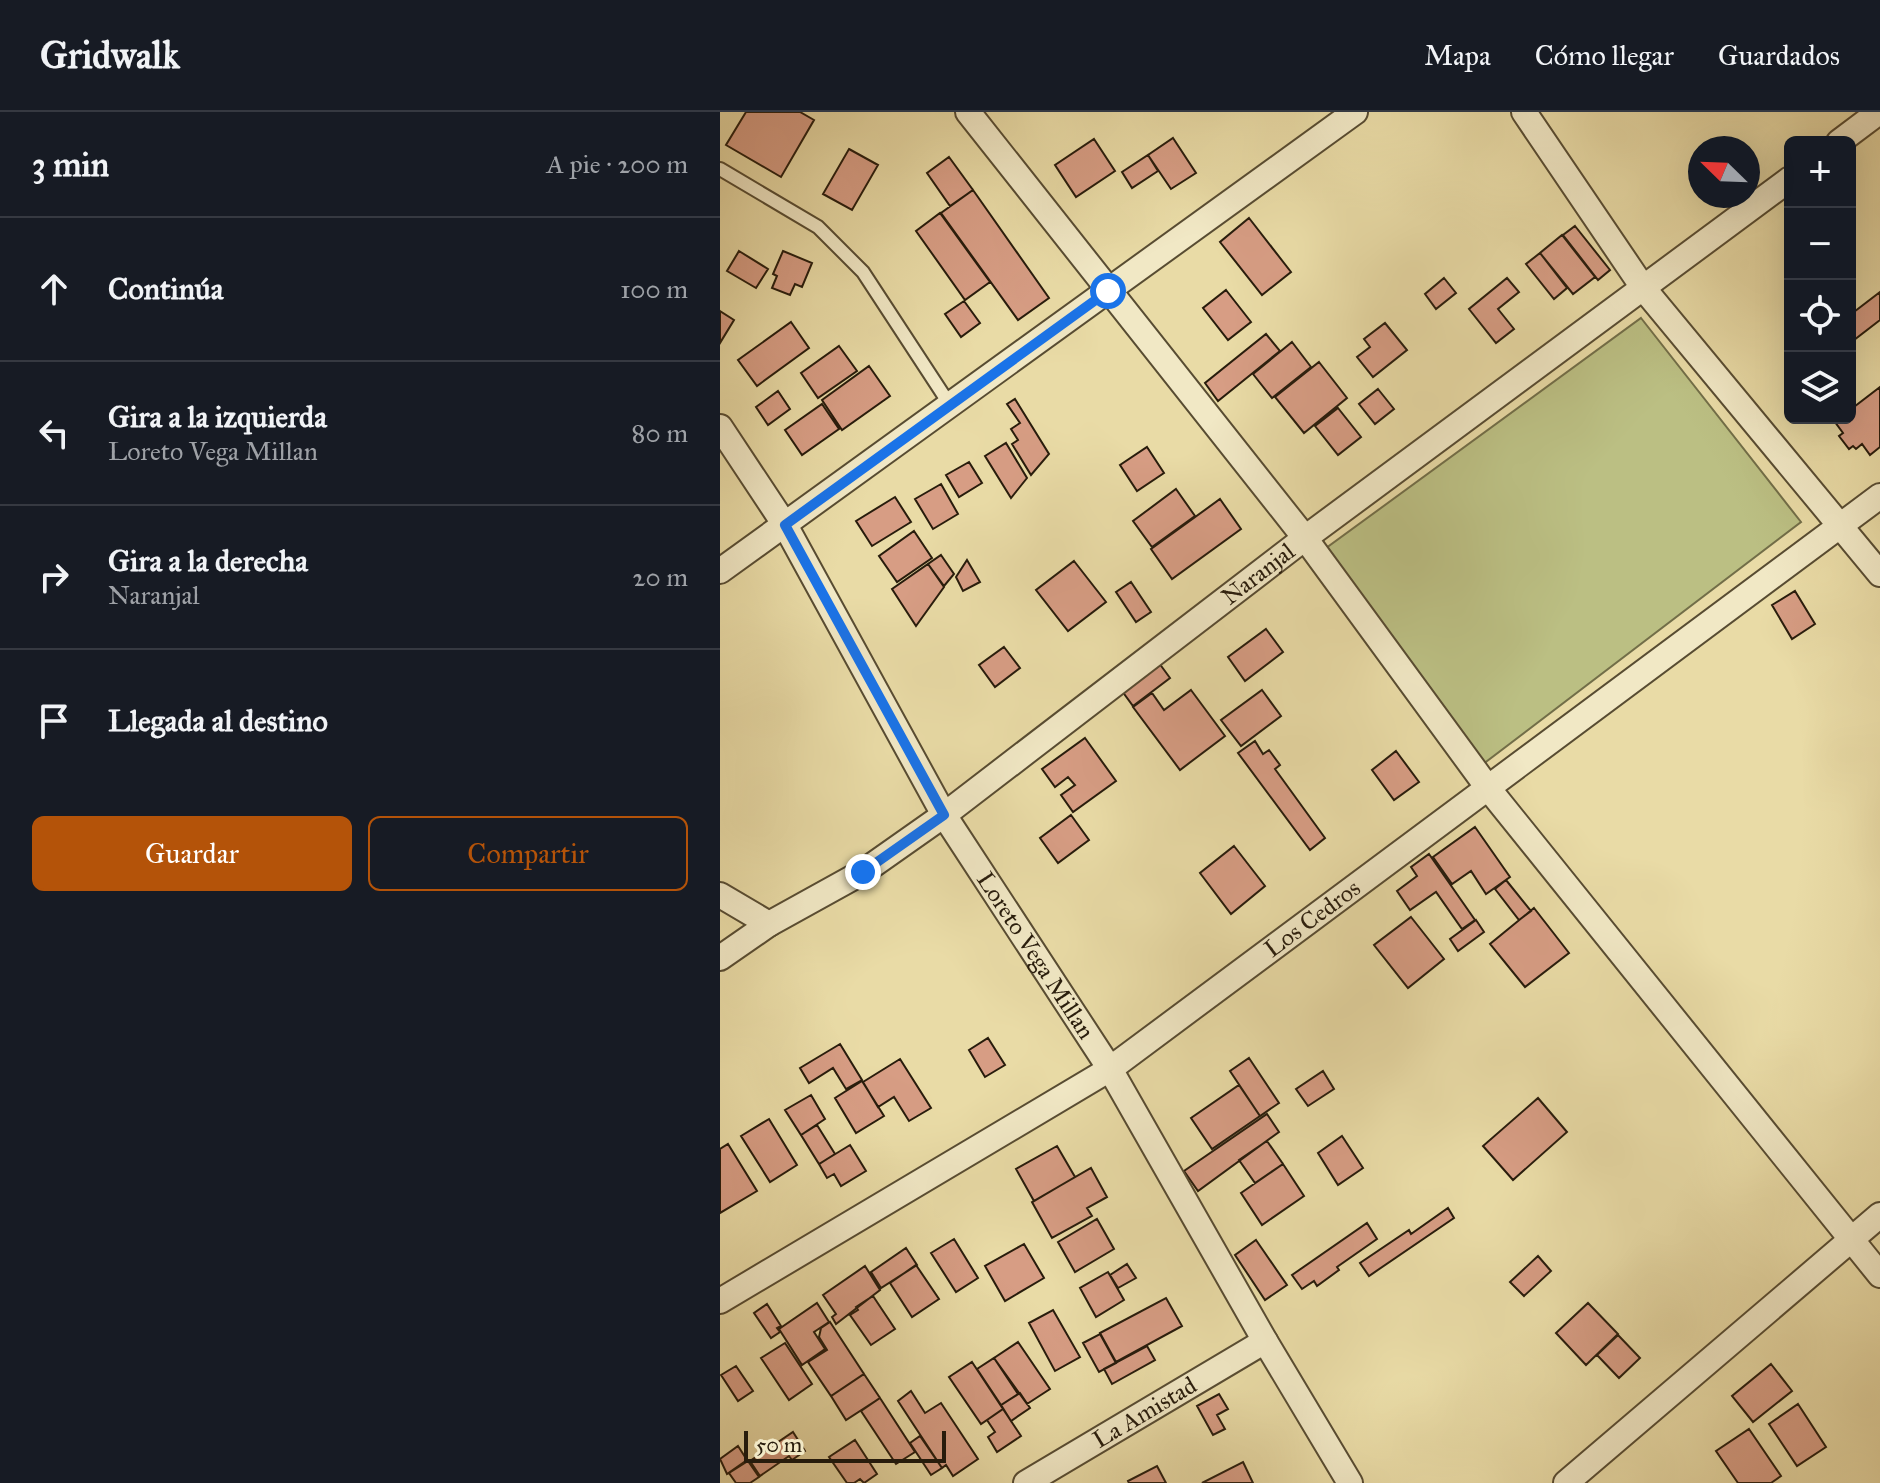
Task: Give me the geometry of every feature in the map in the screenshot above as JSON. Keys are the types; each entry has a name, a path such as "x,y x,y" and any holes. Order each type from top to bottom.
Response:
{"street":[{"path":"968,112 1305,538 1488,788 1880,1275"},
{"path":"720,571 1355,112"},
{"path":"1524,112 1644,289 1880,574"},
{"path":"1847,136 1879,112"},
{"name":"Naranjal","path":"720,958 769,924 863,872 944,815 1305,538 1784,184"},
{"name":"Loreto Vega Millan","path":"720,427 785,525 944,815 1110,1069 1350,1483"},
{"name":"Los Cedros","path":"720,1301 1110,1069 1880,496"},
{"path":"720,895 769,924"},
{"path":"1566,1483 1880,1215"},
{"name":"La Amistad","path":"1026,1483 1265,1341"}],"lane":[{"path":"720,169 818,227 863,272 950,405"}],"green space":[{"path":"1641,318 1801,522 1474,771 1307,562"}],"building":[{"path":"746,112 800,112 814,120 781,177 726,145"},
{"path":"1173,138 1196,173 1171,189 1148,155"},
{"path":"1094,139 1115,171 1076,197 1055,165"},
{"path":"849,149 878,165 852,210 823,194"},
{"path":"1148,155 1158,171 1132,188 1122,172"},
{"path":"949,157 973,190 950,206 927,173"},
{"path":"973,190 1049,298 1018,320 941,213"},
{"path":"940,213 990,282 965,300 916,231"},
{"path":"1249,218 1291,272 1262,295 1220,242"},
{"path":"1575,226 1610,270 1598,280 1563,235"},
{"path":"1562,235 1595,277 1573,294 1540,253"},
{"path":"739,251 768,269 756,288 727,271"},
{"path":"783,251 812,263 802,287 795,284 790,295 772,288 777,276 773,274"},
{"path":"1540,253 1567,288 1554,299 1526,264"},
{"path":"1444,278 1456,293 1436,309 1425,294"},
{"path":"1507,278 1519,292 1498,309 1514,329 1496,343 1469,309"},
{"path":"1226,290 1251,322 1228,340 1203,308"},
{"path":"1880,292 1880,320 1856,338 1856,310"},
{"path":"964,301 980,323 961,337 945,314"},
{"path":"720,311 734,320 720,343"},
{"path":"791,322 809,348 757,386 738,360"},
{"path":"1385,323 1407,350 1373,377 1357,357 1370,347 1364,339"},
{"path":"1266,334 1280,351 1218,401 1205,383"},
{"path":"1292,342 1311,367 1272,398 1253,374"},
{"path":"839,346 857,371 818,398 801,373"},
{"path":"1319,362 1347,398 1304,433 1275,397"},
{"path":"869,366 890,396 842,430 822,400"},
{"path":"1880,387 1880,447 1870,455 1862,444 1856,449 1853,446 1849,449 1839,436 1843,433 1836,424 1856,424 1856,405"},
{"path":"1378,389 1394,409 1375,424 1359,404"},
{"path":"778,391 790,409 768,425 756,407"},
{"path":"1015,399 1049,454 1031,475 1012,444 1018,440 1011,429 1020,423 1007,404"},
{"path":"822,404 839,429 802,455 785,430"},
{"path":"1338,408 1361,437 1338,455 1315,426"},
{"path":"1006,443 1027,478 1011,498 985,456"},
{"path":"1147,447 1164,473 1137,491 1120,465"},
{"path":"969,462 982,483 959,497 946,475"},
{"path":"941,484 958,514 933,529 915,499"},
{"path":"1176,489 1195,516 1152,547 1133,521"},
{"path":"895,497 911,522 872,546 856,521"},
{"path":"1220,499 1241,529 1172,579 1151,549"},
{"path":"914,531 932,558 897,582 879,556"},
{"path":"941,555 954,574 944,586 928,564"},
{"path":"967,560 980,582 963,591 956,577"},
{"path":"1074,561 1106,602 1068,631 1036,590"},
{"path":"928,564 944,587 916,626 892,589"},
{"path":"1131,582 1151,612 1136,622 1116,592"},
{"path":"1795,591 1815,624 1792,639 1772,605"},
{"path":"1266,629 1283,652 1245,681 1228,657"},
{"path":"1004,647 1020,668 995,687 979,665"},
{"path":"1159,663 1170,678 1133,706 1122,691"},
{"path":"1191,690 1225,736 1180,770 1133,707 1152,693 1164,710"},
{"path":"1262,690 1281,716 1241,746 1221,720"},
{"path":"1085,738 1116,781 1073,812 1061,795 1075,785 1068,777 1055,787 1042,769"},
{"path":"1255,741 1263,754 1269,750 1280,765 1275,769 1325,838 1310,850 1238,753"},
{"path":"1396,751 1419,782 1394,800 1372,770"},
{"path":"1071,815 1089,840 1058,863 1040,838"},
{"path":"1475,827 1510,877 1486,894 1471,871 1452,884 1433,857"},
{"path":"1234,846 1265,886 1231,914 1200,873"},
{"path":"1429,854 1475,920 1462,929 1436,892 1410,910 1397,891 1417,876 1411,867"},
{"path":"1506,880 1531,911 1519,920 1495,889"},
{"path":"1534,908 1569,953 1525,987 1490,944"},
{"path":"1411,917 1444,959 1408,988 1374,945"},
{"path":"1476,920 1484,932 1458,951 1450,939"},
{"path":"988,1038 1005,1065 985,1077 969,1050"},
{"path":"840,1044 862,1080 846,1089 833,1068 809,1083 800,1068"},
{"path":"1249,1058 1279,1103 1260,1116 1230,1071"},
{"path":"900,1059 931,1108 909,1121 894,1097 878,1107 863,1082"},
{"path":"1323,1071 1334,1089 1308,1106 1296,1089"},
{"path":"862,1081 884,1116 856,1133 835,1098"},
{"path":"1239,1085 1260,1116 1212,1149 1191,1118"},
{"path":"811,1095 825,1119 801,1135 785,1110"},
{"path":"1538,1098 1567,1132 1513,1180 1483,1146"},
{"path":"1267,1114 1279,1132 1198,1191 1184,1171"},
{"path":"769,1119 797,1165 770,1182 741,1136"},
{"path":"817,1125 835,1154 819,1164 801,1135"},
{"path":"1342,1136 1363,1168 1338,1185 1318,1153"},
{"path":"1267,1141 1283,1164 1255,1183 1239,1160"},
{"path":"728,1144 757,1191 720,1213 720,1149"},
{"path":"850,1145 866,1171 841,1186 834,1174 827,1178 819,1164"},
{"path":"1057,1146 1075,1177 1034,1201 1016,1169"},
{"path":"1283,1164 1304,1196 1262,1225 1241,1193"},
{"path":"1091,1168 1107,1197 1087,1208 1092,1216 1052,1238 1032,1202"},
{"path":"1448,1208 1454,1218 1369,1276 1360,1263 1409,1230 1411,1234"},
{"path":"1097,1219 1114,1249 1075,1272 1058,1242"},
{"path":"1367,1223 1377,1239 1337,1267 1339,1270 1317,1286 1314,1281 1302,1289 1292,1275"},
{"path":"954,1239 978,1278 956,1292 931,1253"},
{"path":"1256,1240 1287,1285 1265,1300 1235,1255"},
{"path":"1024,1244 1044,1278 1005,1301 985,1266"},
{"path":"906,1248 917,1265 881,1288 871,1272"},
{"path":"1538,1256 1551,1271 1524,1296 1510,1282"},
{"path":"1127,1264 1136,1278 1118,1288 1110,1275"},
{"path":"916,1265 939,1299 912,1317 890,1283"},
{"path":"865,1266 880,1290 836,1324 832,1317 836,1314 823,1295"},
{"path":"1108,1272 1124,1300 1096,1317 1080,1288"},
{"path":"873,1296 895,1329 871,1345 850,1315"},
{"path":"1166,1298 1182,1326 1116,1362 1100,1333"},
{"path":"817,1303 829,1322 814,1332 825,1349 802,1365 779,1329"},
{"path":"1588,1303 1618,1334 1586,1365 1556,1333"},
{"path":"767,1304 781,1326 777,1328 780,1332 771,1338 754,1313"},
{"path":"1053,1310 1080,1357 1055,1371 1029,1323"},
{"path":"830,1322 864,1374 831,1396 808,1362 827,1350 819,1337 821,1328"},
{"path":"1100,1334 1116,1363 1099,1372 1083,1343"},
{"path":"1618,1335 1640,1358 1619,1378 1597,1355"},
{"path":"1018,1342 1050,1389 1027,1404 994,1358"},
{"path":"785,1343 812,1384 789,1400 761,1358"},
{"path":"1147,1346 1155,1360 1112,1384 1104,1369"},
{"path":"994,1358 1018,1394 1001,1405 977,1369"},
{"path":"972,1362 1003,1409 981,1424 949,1377"},
{"path":"1771,1364 1792,1391 1753,1422 1732,1396"},
{"path":"736,1366 753,1391 738,1401 721,1375"},
{"path":"864,1374 880,1398 846,1420 831,1396"},
{"path":"911,1391 925,1413 941,1403 978,1459 953,1476 946,1465 942,1468 898,1401"},
{"path":"1020,1393 1030,1408 1011,1421 1001,1405"},
{"path":"1219,1394 1228,1409 1217,1415 1225,1429 1213,1435 1197,1406"},
{"path":"880,1398 915,1452 896,1464 861,1411"},
{"path":"1798,1404 1826,1447 1797,1466 1769,1424"},
{"path":"1003,1409 1021,1436 997,1452 988,1437 995,1432 987,1420"},
{"path":"1749,1429 1781,1476 1771,1483 1738,1483 1716,1451"},
{"path":"793,1432 805,1451 792,1460 789,1456 760,1476 750,1461"},
{"path":"920,1436 942,1468 931,1475 910,1443"},
{"path":"855,1440 877,1474 864,1483 860,1479 847,1483 829,1457"},
{"path":"738,1446 747,1460 727,1474 720,1459"},
{"path":"748,1461 759,1477 750,1483 736,1483 729,1473"},
{"path":"1243,1462 1253,1483 1202,1483"},
{"path":"1157,1466 1166,1483 1129,1483 1128,1481"}],"route":[{"path":"863,872 944,815 785,525 1108,291"}]}
